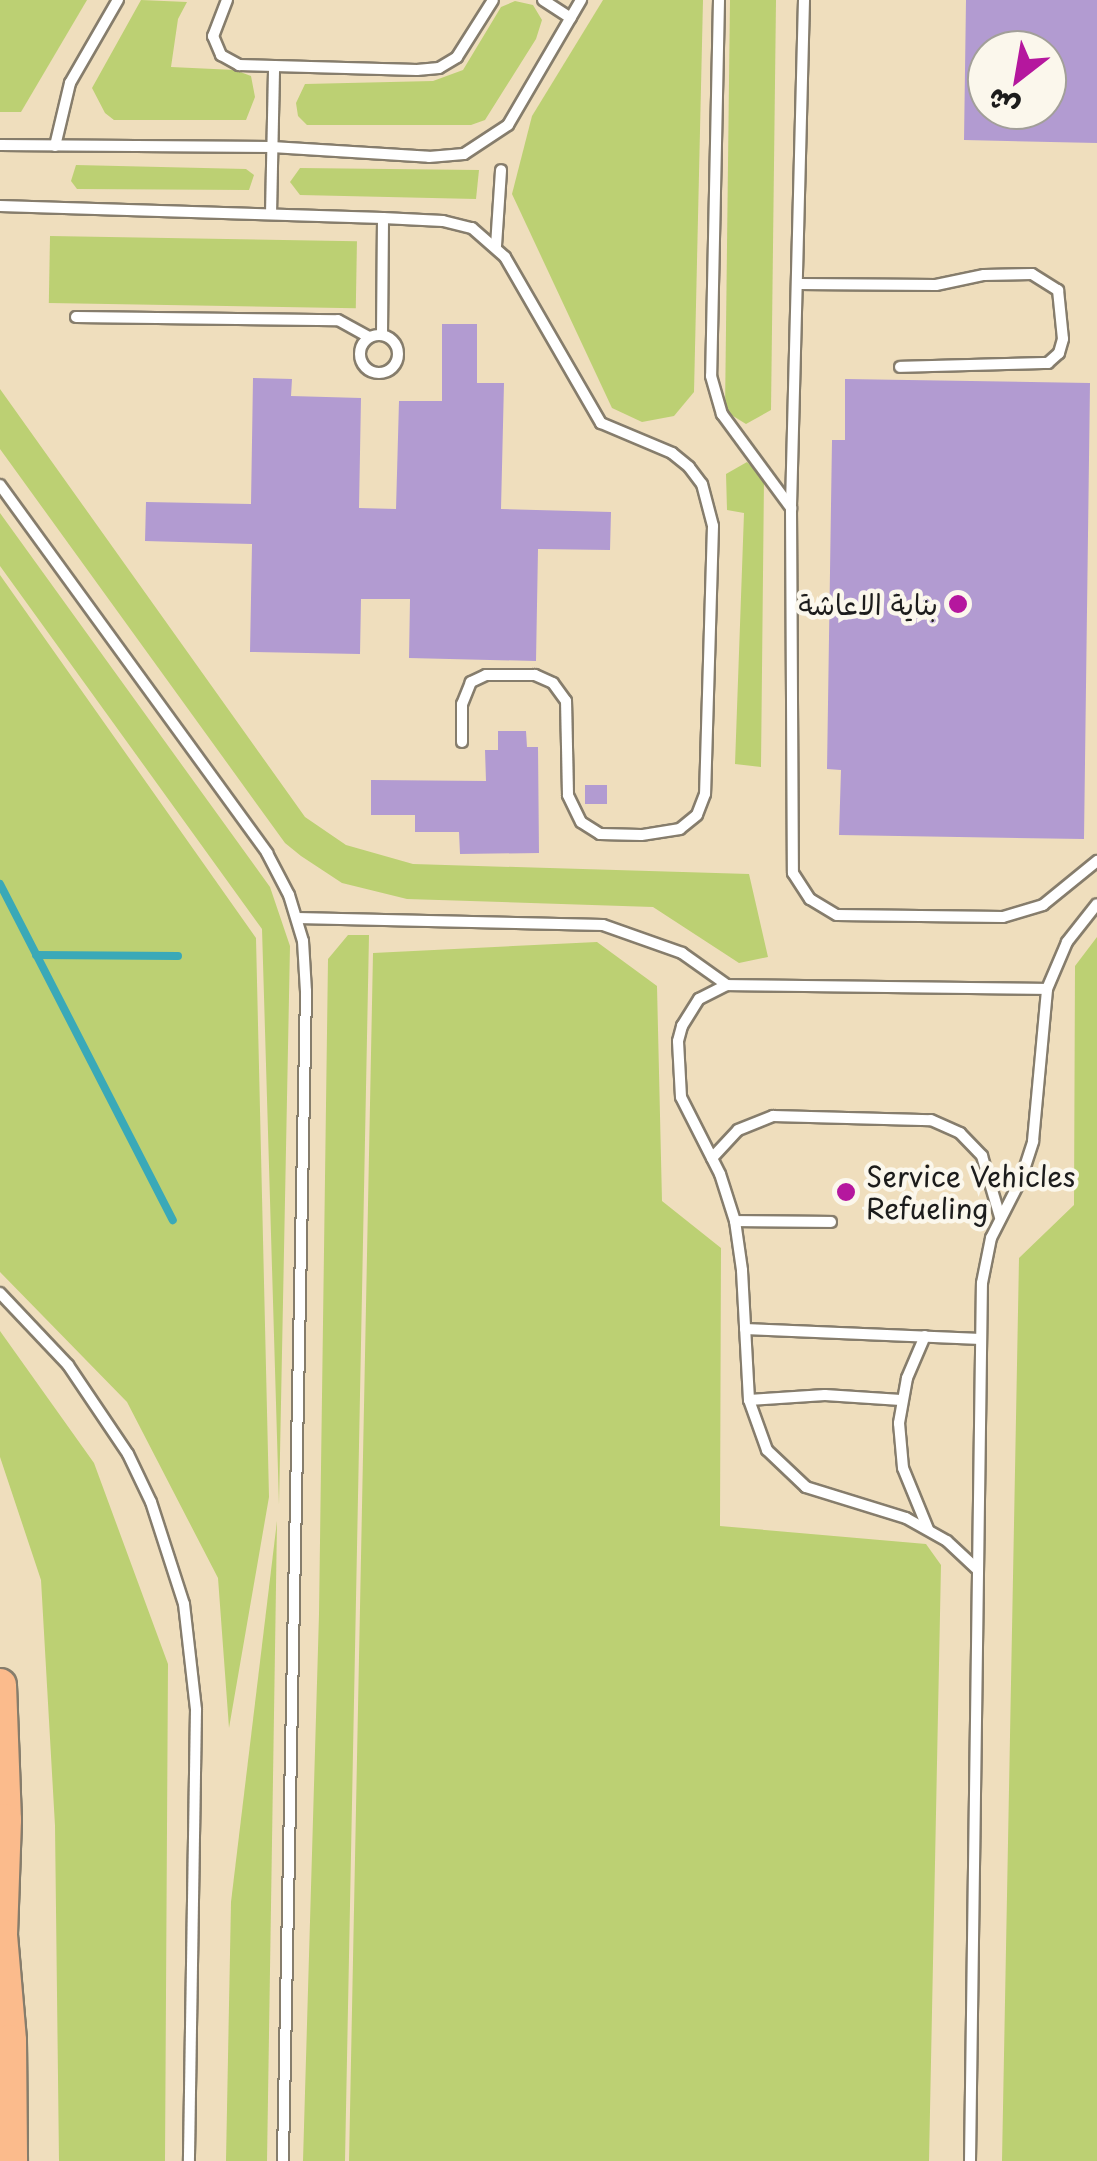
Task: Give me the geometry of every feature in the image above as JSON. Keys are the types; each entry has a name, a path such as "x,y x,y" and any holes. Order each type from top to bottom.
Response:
{"main road":[{"path":"0,1686 5,1820 1,1937 10,2040 11,2161"}],"lane":[{"path":"55,146 70,83 118,0"},
{"path":"211,0 225,4 213,36 221,54 239,65 438,68 465,48 493,0"},
{"path":"543,0 571,18"},
{"path":"0,145 272,147 429,157 464,154 508,125 581,0"},
{"path":"719,0 711,376 722,414 792,508"},
{"path":"804,0 792,508 789,857 800,887 810,899 837,915 853,917 1003,917 1043,904 1097,861"},
{"path":"271,214 274,66"},
{"path":"496,246 501,170"},
{"path":"0,206 458,223 496,246 590,410 615,432 672,453 702,484 713,526 705,794 697,816 670,832 611,836 590,830 574,814 568,794 566,701 553,683 535,675 486,675 472,682 462,704 462,742"},
{"path":"76,316 338,320 375,336 382,218"},
{"path":"798,284 936,285 984,275 1032,274 1058,290 1063,339 1059,353 1048,363 900,367"},
{"path":"0,485 267,853 297,918 306,991 283,2161"},
{"path":"970,2161 985,1260 1034,1141 1046,989 1067,942 1097,904"},
{"path":"297,918 602,926 669,947 728,985"},
{"path":"978,1570 929,1530 882,1509 822,1495 791,1477 758,1434 749,1400 734,1221 712,1158 681,1098 678,1041 689,1012 699,1000 728,985 1046,989"},
{"path":"712,1158 738,1130 773,1116 931,1120 960,1133 982,1156 1000,1217"},
{"path":"734,1221 831,1222"},
{"path":"0,1293 68,1365 128,1454 152,1502 184,1604 196,1710 189,2161"},
{"path":"746,1329 981,1339"},
{"path":"924,1336 902,1400 903,1468 929,1530"},
{"path":"749,1400 825,1395 902,1400"}],"green space":[{"path":"0,0 87,0 21,112 0,112"},
{"path":"141,0 187,2 178,19 171,67 235,70 251,76 255,97 246,120 114,120 105,113 92,88"},
{"path":"603,0 703,0 694,392 674,416 642,422 612,408 512,194 532,116"},
{"path":"730,0 776,0 771,410 746,424 725,411"},
{"path":"515,1 533,5 542,20 536,39 485,120 471,125 307,125 298,116 296,103 305,84 433,81 463,70 501,7"},
{"path":"76,165 246,169 254,175 249,190 77,189 71,181"},
{"path":"300,168 479,170 476,199 300,195 290,182"},
{"path":"50,236 357,241 356,308 49,303"},
{"path":"0,389 305,817 346,845 413,864 749,874 768,957 739,963 653,907 407,899 342,883 301,856 285,843 0,449"},
{"path":"747,462 764,479 761,767 735,764 744,513 727,510 726,474"},
{"path":"0,513 270,887 290,946 279,1505 262,929 0,566"},
{"path":"0,575 256,938 269,1497 229,1728 218,1578 127,1402 0,1272"},
{"path":"348,935 369,935 345,2161 303,2161 319,1614 328,959"},
{"path":"1097,937 1097,2161 1002,2161 1019,1258 1074,1205 1075,966"},
{"path":"597,942 657,986 662,1201 721,1248 720,1526 926,1544 941,1565 929,2161 349,2161 373,953"},
{"path":"0,1331 94,1463 168,1664 165,2161 59,2161 55,1826 41,1580 0,1457"},
{"path":"277,1521 267,2161 226,2161 231,1902"}],"building":[{"path":"966,0 1097,0 1097,143 964,140"},
{"path":"442,324 477,324 477,383 504,383 501,509 611,512 610,550 538,549 536,661 409,658 410,599 361,599 360,654 250,652 252,544 145,541 146,502 251,504 253,378 292,379 291,396 361,398 359,508 396,509 399,401 442,401"},
{"name":"بناية الاعاشة","path":"845,379 1090,383 1084,839 839,835 841,770 827,769 832,440 845,440"},
{"path":"498,731 526,731 527,747 538,747 539,853 460,854 459,832 415,832 415,815 371,815 371,780 486,781 485,750 498,750"},
{"path":"585,785 607,785 607,804 585,804"}],"waterway":[{"path":"0,884 173,1220"},
{"path":"36,955 178,956"}],"place":[{"name":"بناية الاعاشة","path":"958,604"},
{"name":"Service Vehicles Refueling","path":"846,1192"}]}
